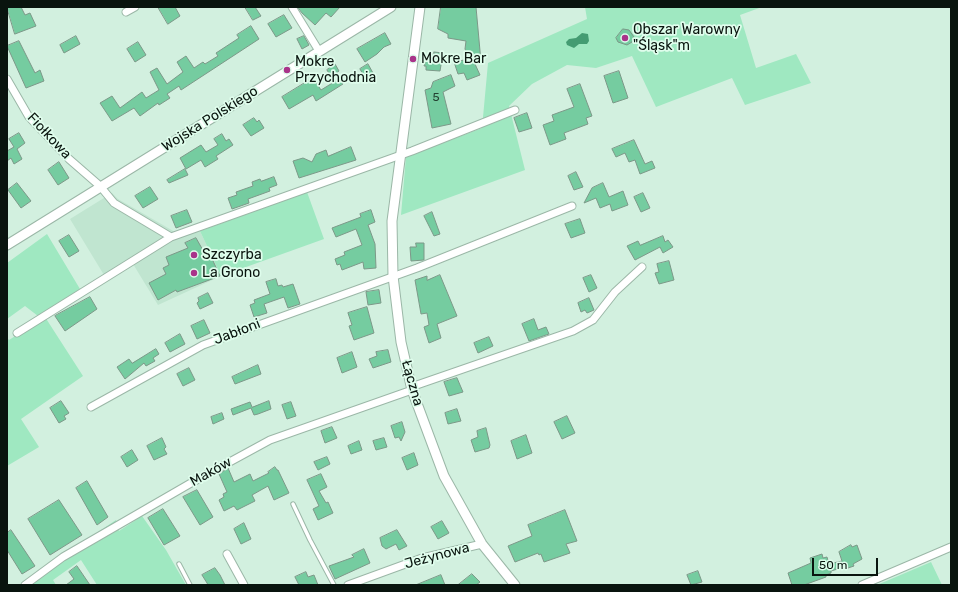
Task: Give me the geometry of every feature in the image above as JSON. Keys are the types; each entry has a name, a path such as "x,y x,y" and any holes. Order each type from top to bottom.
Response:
{"street":[{"path":"126,12 135,7"},
{"path":"292,7 319,51"},
{"name":"Wojska Polskiego","path":"7,245 391,7"},
{"name":"Łączna","path":"420,7 392,221 393,276 400,342 412,389 444,476 482,544 515,585"},
{"name":"Fiołkowa","path":"7,79 29,117 69,159 100,186"},
{"path":"17,333 171,237 400,155 515,110"},
{"path":"100,186 114,203 171,237"},
{"name":"Jabłoni","path":"91,407 203,345 393,276 572,206"},
{"name":"Maków","path":"25,585 69,553 191,483 270,440 573,331 593,320 615,292 642,267"},
{"name":"Jeżynowa","path":"348,585 422,558 482,544"},
{"path":"862,585 951,547"},
{"path":"227,554 244,585"}],"lane":[{"path":"293,504 334,585"},
{"path":"179,564 190,585"}],"shaded area":[{"path":"585,7 762,7 740,15 756,68 796,54 811,83 745,105 732,78 656,107 632,56 596,68 567,65 532,84 509,106 525,170 401,215 406,157 482,128 488,63 587,19"},
{"path":"582,33 588,34 589,41 587,44 579,44 574,48 567,45 566,42 569,39 576,38"},
{"path":"307,192 324,239 221,276 200,231"},
{"path":"112,193 118,199 175,232 178,237 200,231 221,276 158,305 130,259 104,275 70,219"},
{"path":"47,234 80,289 38,316 25,306 7,319 7,263"},
{"path":"45,317 83,376 21,419 39,447 7,466 7,338 9,340"},
{"path":"142,516 166,550 186,585 97,585 81,560 53,580 56,585 19,585 116,520 119,531"},
{"path":"931,562 942,585 877,585"}],"building":[{"path":"7,7 21,7 25,15 30,13 36,26 15,34"},
{"path":"158,7 175,7 180,16 168,24"},
{"path":"245,7 255,7 261,16 253,20"},
{"path":"298,7 340,7 331,17 326,13 315,25 302,13"},
{"path":"441,7 476,7 481,62 475,64 480,75 467,80 464,73 458,74 454,62 469,59 465,49 466,41 448,38 448,34 438,29"},
{"path":"284,15 292,28 276,37 268,24"},
{"path":"251,26 259,39 181,90 179,86 167,94 170,98 159,105 158,103 140,116 134,108 112,121 100,103 112,96 120,108 142,92 146,98 159,90 150,72 157,68 167,84 183,72 177,62 186,56 194,68 203,62 205,64 218,56 216,53 239,38 237,35"},
{"name":"Obszar Warowny \"Śląsk\"m","path":"623,29 629,30 634,37 632,42 627,45 618,42 616,38"},
{"path":"385,33 391,44 384,47 365,62 357,49"},
{"path":"76,36 80,44 64,53 60,45"},
{"path":"304,36 309,45 302,49 297,39"},
{"path":"19,41 35,73 40,70 44,81 26,88 7,46"},
{"path":"138,42 146,55 135,62 127,49"},
{"path":"434,52 443,53 440,71 426,70 426,66 424,66 428,54 434,54"},
{"path":"335,64 339,71 331,77 327,70"},
{"path":"368,64 373,73 365,78 360,69"},
{"path":"619,71 628,98 613,103 604,76"},
{"path":"451,75 455,86 443,92 451,124 432,128 425,90 431,88 433,82"},
{"path":"313,78 321,90 339,79 343,84 316,101 313,95 289,109 282,97"},
{"path":"580,84 592,116 586,118 588,124 564,133 566,139 550,145 543,125 554,121 552,115 574,107 567,89"},
{"path":"527,113 532,128 519,132 514,118"},
{"path":"254,118 257,122 259,120 264,128 251,136 243,125"},
{"path":"19,133 25,143 17,149 22,159 14,164 11,158 7,161 7,151 14,147 9,139"},
{"path":"222,134 226,141 229,139 233,145 216,156 218,159 205,167 201,160 186,169 180,158 201,145 206,152 218,145 214,139"},
{"path":"634,140 645,164 652,161 655,168 640,174 635,160 629,162 625,153 616,157 612,149"},
{"path":"351,147 356,160 299,178 293,161 303,158 312,162 316,154 326,150 328,156"},
{"path":"59,162 69,178 58,185 48,170"},
{"path":"185,169 188,175 169,183 167,180"},
{"path":"576,172 583,187 574,190 568,176"},
{"path":"274,177 277,185 269,188 270,191 248,199 249,203 232,209 228,198 237,195 236,192 253,186 252,182"},
{"path":"17,183 31,201 21,208 8,190"},
{"path":"603,183 609,197 623,191 628,205 612,211 610,204 600,208 596,198 584,203 592,188"},
{"path":"150,187 158,199 143,208 135,196"},
{"path":"643,193 650,208 641,212 634,197"},
{"path":"187,210 192,222 176,228 171,216"},
{"path":"371,210 375,222 368,225 375,244 376,268 364,269 363,262 342,270 340,264 337,265 335,259 345,255 344,252 362,245 356,229 336,237 332,228 361,217 360,214"},
{"path":"432,212 440,234 434,236 424,216"},
{"path":"580,219 585,233 571,238 565,224"},
{"path":"69,235 79,251 69,257 59,241"},
{"path":"663,236 665,242 668,240 673,247 663,253 660,247 635,260 627,246 638,241 640,245"},
{"path":"196,238 204,252 208,250 220,276 177,292 176,290 158,300 149,283 166,274 163,268 169,265 166,257 188,248 185,243"},
{"path":"416,243 424,243 424,260 411,261 410,247 416,247"},
{"path":"669,261 674,280 659,284 655,273 659,272 657,264"},
{"path":"440,275 457,316 437,324 441,338 429,343 424,327 429,325 427,313 421,314 415,280 427,276 427,280"},
{"path":"591,275 597,288 589,292 583,278"},
{"path":"276,279 278,286 282,285 283,287 293,284 300,304 288,308 284,297 264,304 267,313 254,317 250,305 255,303 254,300 270,294 266,282"},
{"path":"379,290 381,303 368,305 366,292"},
{"path":"208,293 213,303 200,309 197,303 199,301 198,298"},
{"path":"90,297 97,309 65,331 55,316"},
{"path":"589,298 594,310 587,313 585,310 581,312 578,303"},
{"path":"367,307 374,333 354,340 349,326 352,325 348,313"},
{"path":"534,319 538,330 546,327 549,334 529,341 522,324"},
{"path":"204,320 210,333 197,339 191,326"},
{"path":"180,334 185,344 170,352 165,343"},
{"path":"489,337 493,346 478,353 474,343"},
{"path":"156,349 159,354 153,358 155,361 146,366 144,363 125,379 117,367 129,359 132,363"},
{"path":"388,350 391,362 373,368 369,359 377,356 376,352"},
{"path":"352,352 357,367 342,373 337,358"},
{"path":"258,365 261,374 235,384 232,377"},
{"path":"189,368 195,380 183,386 177,374"},
{"path":"457,378 463,392 449,396 444,382"},
{"path":"61,401 69,413 64,416 66,419 59,423 50,408"},
{"path":"269,401 271,409 254,415 251,408 233,415 231,409 250,402 252,407"},
{"path":"291,402 296,416 287,419 282,405"},
{"path":"457,409 461,421 448,424 445,413"},
{"path":"222,413 224,419 213,424 211,417"},
{"path":"567,416 575,433 562,439 554,422"},
{"path":"402,422 405,432 401,441 399,437 395,438 391,426"},
{"path":"332,427 337,438 325,443 321,431"},
{"path":"486,428 490,445 489,448 475,452 471,440 478,437 477,431"},
{"path":"526,435 532,453 517,459 511,441"},
{"path":"162,438 166,447 164,449 167,454 154,460 147,446"},
{"path":"384,438 387,447 376,450 373,441"},
{"path":"359,441 362,450 351,454 348,446"},
{"path":"132,450 138,460 127,467 121,457"},
{"path":"414,453 418,465 407,470 402,458"},
{"path":"327,457 330,464 318,470 314,462"},
{"path":"275,467 278,470 289,493 274,500 268,486 252,495 255,501 237,510 234,506 224,511 219,500 224,497 223,494 227,492 219,474 228,468 234,482 250,474 253,481 269,473 268,472"},
{"path":"321,474 327,487 319,491 326,503 328,502 333,513 318,520 313,509 319,506 307,480"},
{"path":"87,481 108,517 97,525 76,488"},
{"path":"197,490 213,517 200,525 183,497"},
{"path":"59,500 82,535 50,555 28,519"},
{"path":"163,509 180,536 164,545 148,518"},
{"path":"565,510 577,541 566,544 570,553 544,562 541,554 539,555 538,553 515,562 508,546 532,536 528,525"},
{"path":"442,521 449,533 438,539 431,527"},
{"path":"244,523 251,539 241,544 234,529"},
{"path":"11,530 35,566 22,574 7,550 7,533"},
{"path":"397,530 407,546 399,550 396,544 386,549 382,546 380,538"},
{"path":"851,545 852,547 857,545 862,559 853,564 854,566 831,571 831,573 826,575 826,577 804,585 792,585 788,573 811,563 810,558 822,554 823,558 827,557 829,564 842,561 839,552"},
{"path":"364,549 370,563 335,579 329,566 354,557 352,555"},
{"path":"77,566 90,585 66,585 74,579 69,572"},
{"path":"215,568 225,585 208,585 202,575"},
{"path":"698,571 702,582 691,585 687,575"},
{"path":"306,572 308,577 314,575 318,585 299,585 295,577"},
{"path":"472,574 480,582 476,585 458,585"},
{"path":"441,575 445,585 416,585"}],"place":[{"name":"Obszar Warowny \"Śląsk\"m","path":"625,38"},
{"name":"Mokre Bar","path":"413,59"},
{"name":"Mokre Przychodnia","path":"287,70"},
{"name":"Szczyrba","path":"194,255"},
{"name":"La Grono","path":"194,273"}]}
